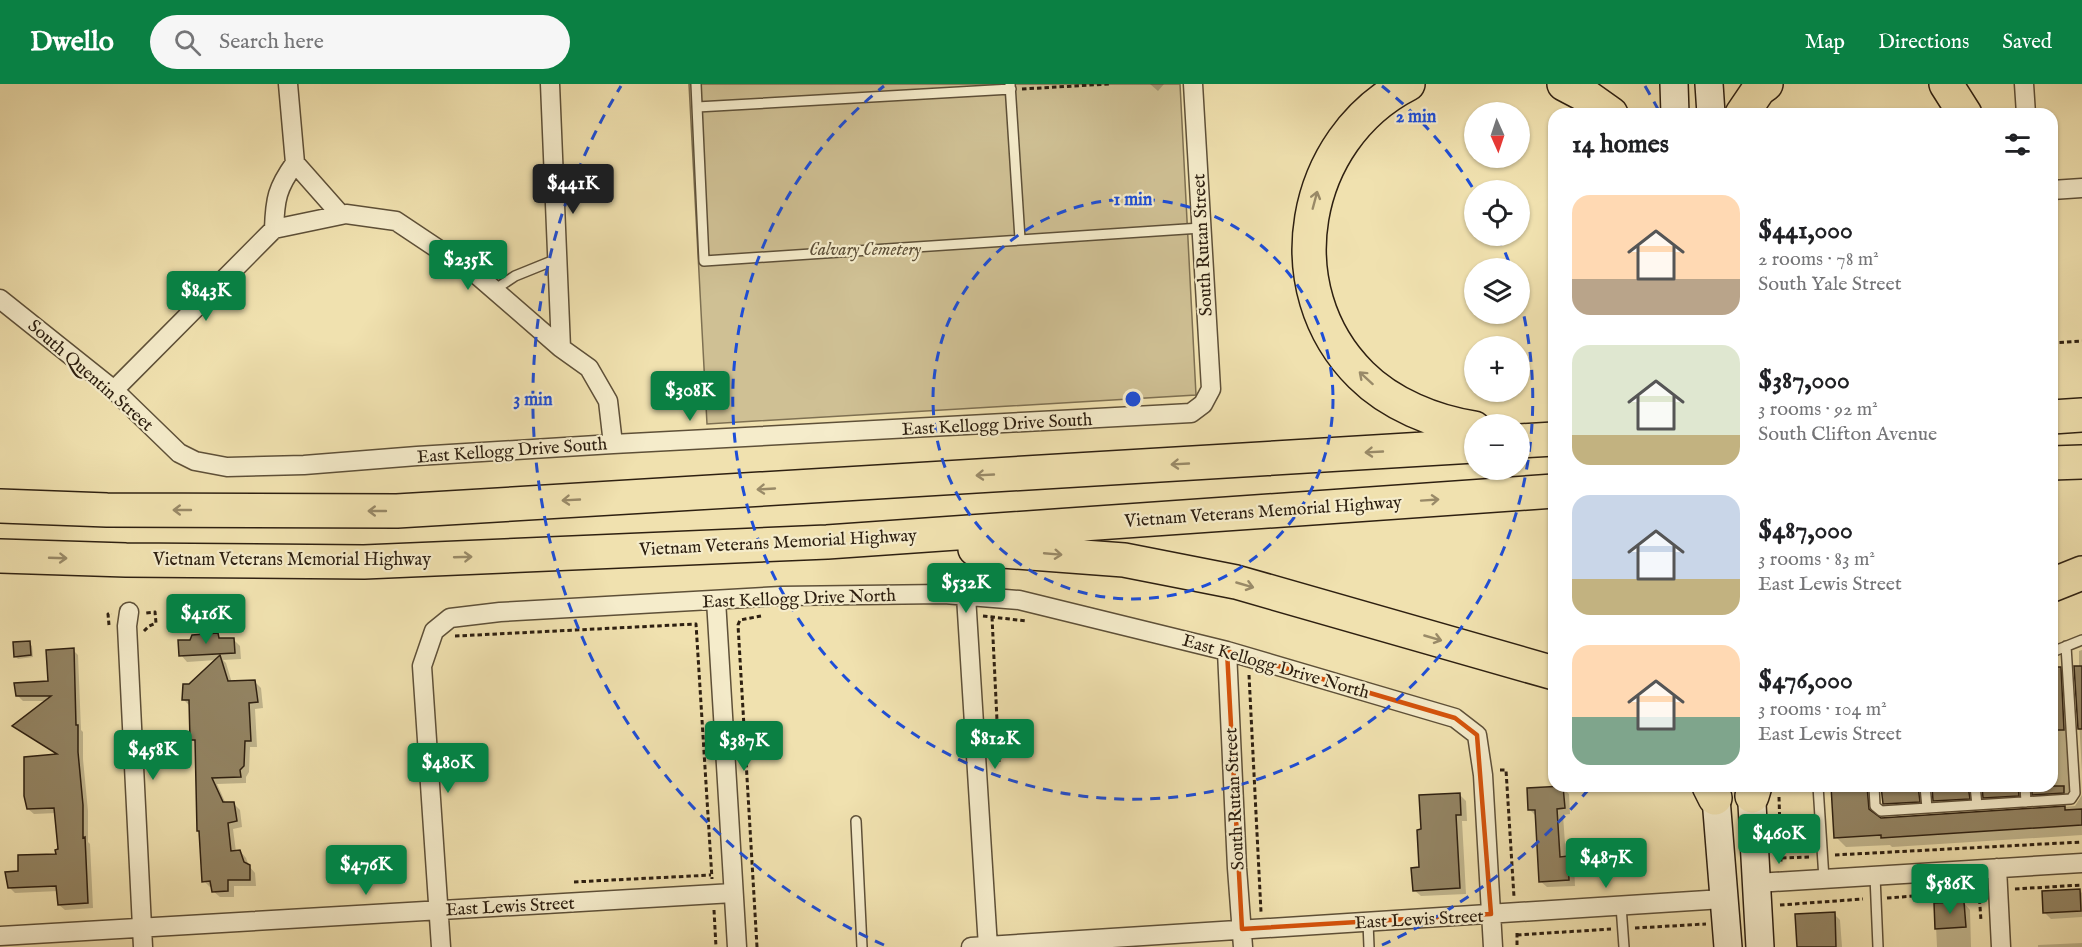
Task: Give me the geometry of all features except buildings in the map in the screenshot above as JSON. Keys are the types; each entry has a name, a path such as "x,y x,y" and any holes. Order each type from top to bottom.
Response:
{"highway":[{"path":"1408,84 1392,92 1358,122 1338,146 1324,173 1314,200 1310,225 1311,273 1322,314 1333,338 1361,375 1383,393 1412,408 1437,420 1464,426"},
{"path":"1564,84 1603,108"},
{"path":"1746,108 1759,89 1766,84"},
{"path":"1946,84 1961,108"},
{"path":"2058,417 2082,416"},
{"path":"0,506 107,510 397,511 1464,447"},
{"path":"2058,463 2082,462"},
{"name":"Vietnam Veterans Memorial Highway","path":"0,556 126,560 364,562 827,542 1548,491"},
{"path":"827,542 1006,550 1124,560 1236,582 1548,671"},
{"path":"2058,583 2082,573"}],"main road":[{"path":"1674,84 1675,108"},
{"path":"1709,84 1711,108"},
{"path":"1713,792 1728,947"},
{"path":"1759,792 1757,883 1760,947"}],"street":[{"path":"288,84 296,163 341,215"},
{"path":"550,84 561,348"},
{"name":"South Rutan Street","path":"1193,84 1211,389 1203,404"},
{"path":"2024,84 2026,108"},
{"path":"274,229 275,202 282,181 296,163"},
{"path":"2058,190 2082,188"},
{"path":"114,390 274,229 346,214 396,222 477,275 561,348 589,368 608,400 613,444"},
{"name":"South Quentin Street","path":"0,299 114,390 179,453"},
{"name":"East Kellogg Drive South","path":"179,453 195,461 227,467 252,467 613,444 1191,413 1203,404"},
{"name":"East Kellogg Drive North","path":"441,635 434,631 450,618 500,612 781,596 944,594 967,605 1019,600 1227,651 1455,718 1477,735 1483,775 1491,914"},
{"path":"716,600 737,947"},
{"path":"967,605 982,947"},
{"path":"129,612 127,626 143,947"},
{"path":"441,635 422,666 441,947"},
{"name":"South Rutan Street","path":"1227,651 1242,938"},
{"path":"1757,883 2082,863"},
{"path":"1997,868 2001,947"},
{"name":"East Lewis Street","path":"0,936 733,893"},
{"name":"East Lewis Street","path":"982,947 1242,938 1262,928 1723,899"},
{"path":"1491,914 1493,947"}],"lane":[{"path":"696,84 704,261 1201,228"},
{"path":"697,107 1011,87 1020,239"},
{"path":"494,290 515,276 557,259"},
{"path":"2058,649 2082,640"},
{"path":"1874,792 1875,806 1881,811 2071,799 2075,793 2066,646"},
{"path":"1818,792 1824,879"},
{"path":"1926,792 1927,808"},
{"path":"1976,792 1977,805"},
{"path":"2025,792 2026,802"},
{"path":"856,821 862,947"},
{"path":"1875,876 1878,947"},
{"path":"1621,906 1624,947"},
{"path":"1368,922 1370,947"}],"path":[{"path":"1011,87 1109,84"},
{"path":"2058,343 2082,341"},
{"path":"967,605 992,617 1037,622"},
{"path":"757,947 738,625 740,620 768,614"},
{"path":"992,617 999,762"},
{"path":"441,635 458,637 696,624 716,947"},
{"path":"1256,677 1249,675 1262,928"},
{"path":"1498,770 1506,770 1515,902"},
{"path":"1760,792 1781,860 2082,842"},
{"path":"574,882 711,875"},
{"path":"2009,890 2082,885"},
{"path":"1516,925 1517,947"}],"highlighted area":[{"path":"1227,651 1455,718 1477,735 1491,914 1242,929"}],"green space":[{"name":"Calvary Cemetery","path":"689,84 1180,84 1196,395 707,424"}]}
